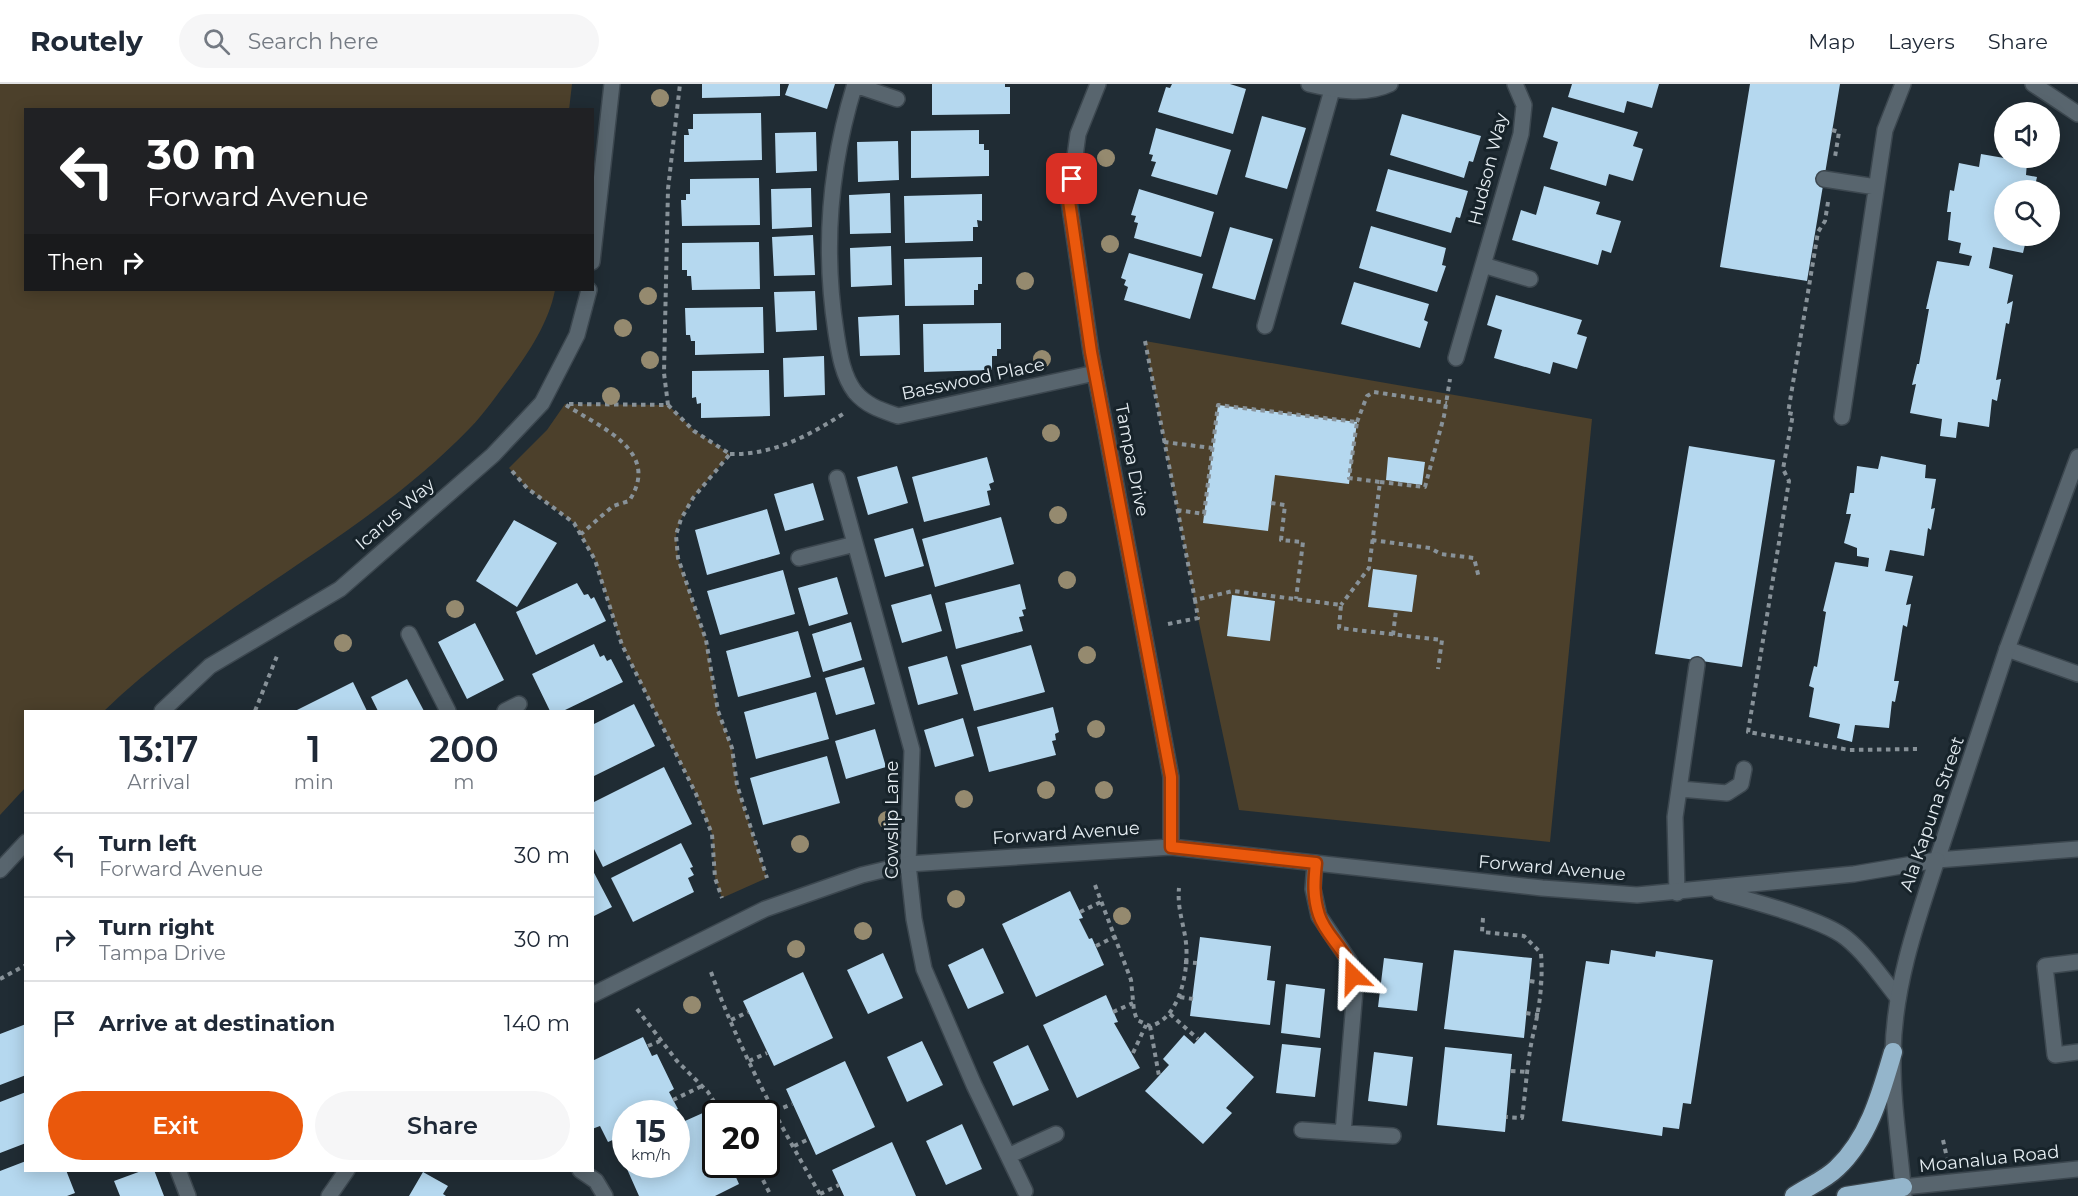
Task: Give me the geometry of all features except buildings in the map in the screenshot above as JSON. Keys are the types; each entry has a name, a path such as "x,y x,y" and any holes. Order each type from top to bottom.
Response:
{"highway":[{"path":"1794,1196 1837,1168 1857,1142 1875,1111 1893,1052"},
{"path":"1846,1196 1904,1191"}],"street":[{"path":"594,244 612,84"},
{"name":"Tampa Drive","path":"1098,84 1078,134 1069,201 1095,374 1171,777 1171,847"},
{"path":"1309,84 1332,90 1359,91 1390,84"},
{"name":"Hudson Way","path":"1456,358 1521,134 1524,105 1515,84"},
{"path":"1842,417 1885,130 1903,84"},
{"path":"2033,84 2078,114"},
{"name":"Basswood Place","path":"897,99 855,85 843,122 832,198 828,255 832,309 841,360 854,390 872,407 898,416 1095,374"},
{"path":"1265,326 1332,90"},
{"path":"1824,178 1876,188"},
{"path":"1483,265 1530,279"},
{"name":"Icarus Way","path":"163,710 210,666 339,589 493,455 542,404 577,335 589,291"},
{"name":"Ala Kapuna Street","path":"1904,1191 1895,1114 1893,1052 1898,998 1916,924 2007,649 2078,457"},
{"name":"Cowslip Lane","path":"837,478 912,750 908,864 914,919 924,969 1025,1191"},
{"path":"799,558 855,544"},
{"path":"409,634 447,710"},
{"path":"2007,649 2078,674"},
{"path":"1677,892 1676,817 1697,665"},
{"path":"1680,789 1727,793 1742,784 1744,769"},
{"path":"0,870 24,844"},
{"name":"Forward Avenue","path":"594,994 765,909 862,875 908,864 1171,847 1542,888 1637,895 1854,874 1937,860 2078,849"},
{"path":"1316,863 1313,889 1319,916 1350,962 1355,990 1343,1133"},
{"name":"Forward Avenue","path":"1710,889 1766,905 1838,932 1867,959 1898,998"},
{"path":"2078,962 2045,966 2055,1054 2078,1052"},
{"path":"1302,1130 1393,1136"},
{"path":"1008,1156 1056,1134"},
{"name":"Moanalua Road","path":"1904,1191 2078,1169"},
{"path":"179,1172 188,1196"},
{"path":"328,1196 346,1172"},
{"path":"583,1172 597,1181 605,1196"}],"path":[{"path":"680,84 668,189 664,373 668,405 694,431 730,454 752,455 779,447 816,431 850,409 861,397"},
{"path":"1832,130 1839,132 1835,158"},
{"path":"1828,201 1825,221 1818,232 1788,413 1793,414 1783,470 1789,481 1748,732 1849,750 1917,749"},
{"path":"1145,341 1198,618 1168,624"},
{"path":"1447,403 1374,392 1367,396 1357,423 1349,478 1425,488 1447,403 1456,358"},
{"path":"581,534 613,506 629,501 640,482 640,470 631,449 565,404 668,405"},
{"path":"1177,510 1204,514 1218,405 1357,423"},
{"path":"1164,442 1212,448"},
{"path":"730,454 693,498 681,519 676,535 678,558 706,640 718,711 732,748 737,786 767,878"},
{"path":"509,468 527,488 574,523 581,534 604,583 614,626 622,645 691,785 712,834 715,878 722,898"},
{"path":"1380,482 1369,568 1341,604 1338,628 1442,640 1438,669"},
{"path":"1271,503 1285,505 1281,540 1303,542 1296,599"},
{"path":"1372,540 1430,548 1442,554 1474,558 1479,578"},
{"path":"1195,600 1233,591 1341,604"},
{"path":"1393,635 1396,610"},
{"path":"255,710 279,647"},
{"path":"1095,885 1103,901 1131,980 1137,1020 1148,1026 1160,1024 1170,1014 1180,997 1186,944 1178,911 1179,888"},
{"path":"1080,912 1103,901"},
{"path":"1483,918 1482,932 1524,936 1541,953 1543,982 1522,1118 1506,1117"},
{"path":"1096,946 1116,936"},
{"path":"1184,962 1197,963"},
{"path":"0,979 24,966"},
{"path":"711,972 749,1061 769,1100"},
{"path":"1530,981 1543,982"},
{"path":"1180,997 1193,999"},
{"path":"1113,1012 1133,1003"},
{"path":"637,1009 660,1041 702,1086 712,1100"},
{"path":"731,1020 748,1012"},
{"path":"1526,1013 1539,1015"},
{"path":"1170,1014 1198,1039"},
{"path":"1133,1053 1148,1026"},
{"path":"1148,1026 1159,1076"},
{"path":"648,1046 660,1041"},
{"path":"749,1061 767,1053"},
{"path":"1511,1071 1528,1072"},
{"path":"673,1100 702,1086"},
{"path":"780,1109 792,1104"},
{"path":"780,1120 809,1178 821,1195 838,1185"},
{"path":"794,1146 809,1139"},
{"path":"1943,1140 1948,1165"},
{"path":"762,1178 771,1196"}],"shaded area":[{"path":"0,84 572,84 569,108 24,108 24,291 555,291 548,314 531,347 486,410 428,468 383,504 193,637 147,672 105,710 24,710 24,789 0,815"},
{"path":"1145,341 1592,419 1550,842 1239,810 1198,618"},
{"path":"565,404 668,405 695,431 730,454 693,498 681,519 676,535 678,558 706,640 718,711 732,748 737,786 767,878 722,898 715,878 712,834 696,794 622,645 595,560 574,523 527,488 509,468 547,430"}],"route":[{"path":"1072,179 1069,201 1091,352 1171,777 1171,847 1316,863 1313,889 1319,916 1350,962 1353,976"}]}
